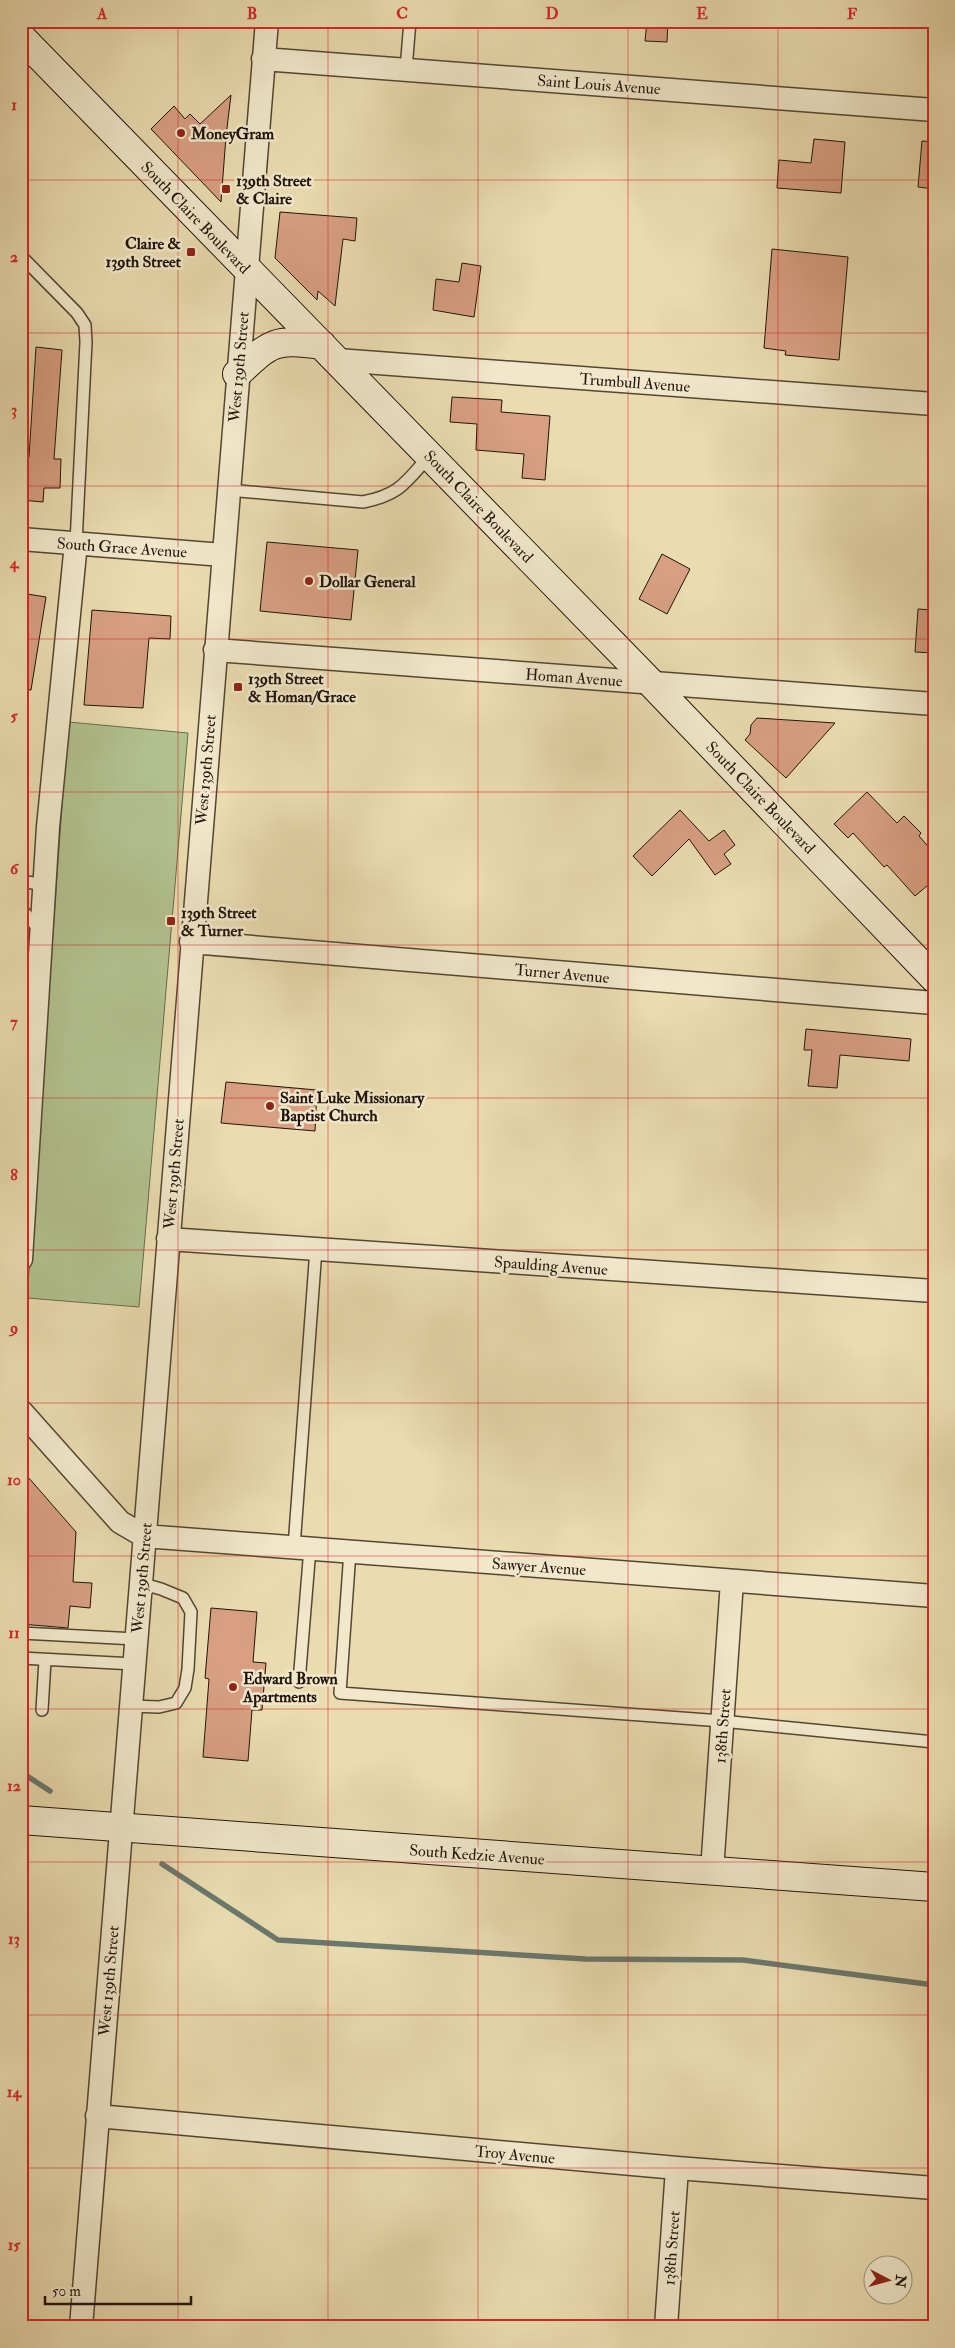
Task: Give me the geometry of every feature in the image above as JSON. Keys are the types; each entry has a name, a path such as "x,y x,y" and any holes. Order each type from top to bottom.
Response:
{"street":[{"name":"West 139th Street","path":"81,2327 266,21"},
{"name":"South Claire Boulevard","path":"21,36 651,683 934,978"},
{"name":"Saint Louis Avenue","path":"263,59 934,110"},
{"path":"237,374 268,347 282,342 329,352"},
{"name":"Trumbull Avenue","path":"329,352 934,404"},
{"name":"South Grace Avenue","path":"21,539 223,554"},
{"path":"21,1259 48,827 76,543"},
{"name":"Homan Avenue","path":"215,650 934,704"},
{"name":"Turner Avenue","path":"191,942 934,1003"},
{"name":"Spaulding Avenue","path":"168,1240 934,1291"},
{"path":"21,1411 120,1522 144,1536"},
{"name":"Sawyer Avenue","path":"144,1536 934,1596"},
{"name":"138th Street","path":"712,1871 732,1580"},
{"name":"South Kedzie Avenue","path":"21,1820 934,1888"},
{"name":"Troy Avenue","path":"98,2116 677,2168 934,2188"},
{"name":"138th Street","path":"666,2327 677,2168"}],"lane":[{"path":"406,70 410,21"},
{"path":"21,256 77,313 85,325 86,342 76,543"},
{"path":"228,490 363,502 385,498 401,488 430,455"},
{"path":"21,881 45,885"},
{"path":"21,908 42,932"},
{"path":"299,1682 302,1548 316,1249"},
{"path":"350,1551 340,1693 722,1721 934,1742"},
{"path":"130,1706 159,1707 176,1703 185,1688 188,1669 191,1612 182,1598 161,1588 140,1584"},
{"path":"21,1633 136,1639"},
{"path":"21,1658 134,1664"},
{"path":"42,1710 45,1660"}],"green space":[{"path":"68,722 188,733 139,1307 27,1298"}],"building":[{"path":"647,21 668,21 667,42 645,41"},
{"path":"231,95 221,202 151,129 174,106 185,119 190,114 200,124"},
{"path":"814,139 845,142 841,193 777,188 779,160 811,163"},
{"path":"922,141 934,142 934,189 918,187"},
{"path":"280,212 357,218 355,241 343,239 335,306 318,291 317,300 275,258"},
{"path":"772,249 848,257 839,360 785,355 786,351 764,348"},
{"path":"462,263 481,266 474,317 433,310 436,279 459,282"},
{"path":"36,347 62,350 54,459 61,459 60,488 44,488 43,502 21,500 21,456 29,457"},
{"path":"452,397 502,400 501,412 550,416 545,480 522,478 524,454 476,450 477,424 450,422"},
{"name":"Dollar General","path":"267,542 358,550 351,620 260,611"},
{"path":"662,554 690,569 667,614 639,599"},
{"path":"21,593 46,597 31,690 21,689"},
{"path":"918,609 934,610 934,653 915,652"},
{"path":"92,610 171,616 170,639 149,638 143,708 84,705"},
{"path":"757,718 835,723 786,778 745,740 750,734 751,725"},
{"path":"867,792 897,823 904,816 921,833 919,836 934,853 934,880 915,896 887,865 884,867 853,833 848,838 834,824"},
{"path":"680,810 709,841 724,830 735,845 724,854 731,864 715,875 689,839 652,876 633,856"},
{"path":"806,1029 911,1039 909,1061 840,1055 837,1088 808,1086 812,1050 804,1050"},
{"name":"Saint Luke Missionary Baptist Church","path":"226,1082 317,1090 315,1131 221,1123"},
{"path":"21,1469 76,1532 73,1582 92,1583 90,1608 70,1606 68,1628 21,1624"},
{"name":"Edward Brown Apartments","path":"211,1608 257,1612 253,1662 266,1663 262,1710 252,1710 248,1761 203,1757 209,1679 205,1678"}],"waterway":[{"path":"21,1772 50,1791"},
{"path":"162,1864 278,1940 586,1959 743,1960 934,1985"}],"place":[{"name":"MoneyGram","path":"181,133"},
{"name":"139th Street & Claire","path":"226,189"},
{"name":"Claire & 139th Street","path":"191,252"},
{"name":"Dollar General","path":"309,581"},
{"name":"139th Street & Homan/Grace","path":"238,687"},
{"name":"139th Street & Turner","path":"171,921"},
{"name":"Saint Luke Missionary Baptist Church","path":"270,1106"},
{"name":"Edward Brown Apartments","path":"233,1687"}]}
